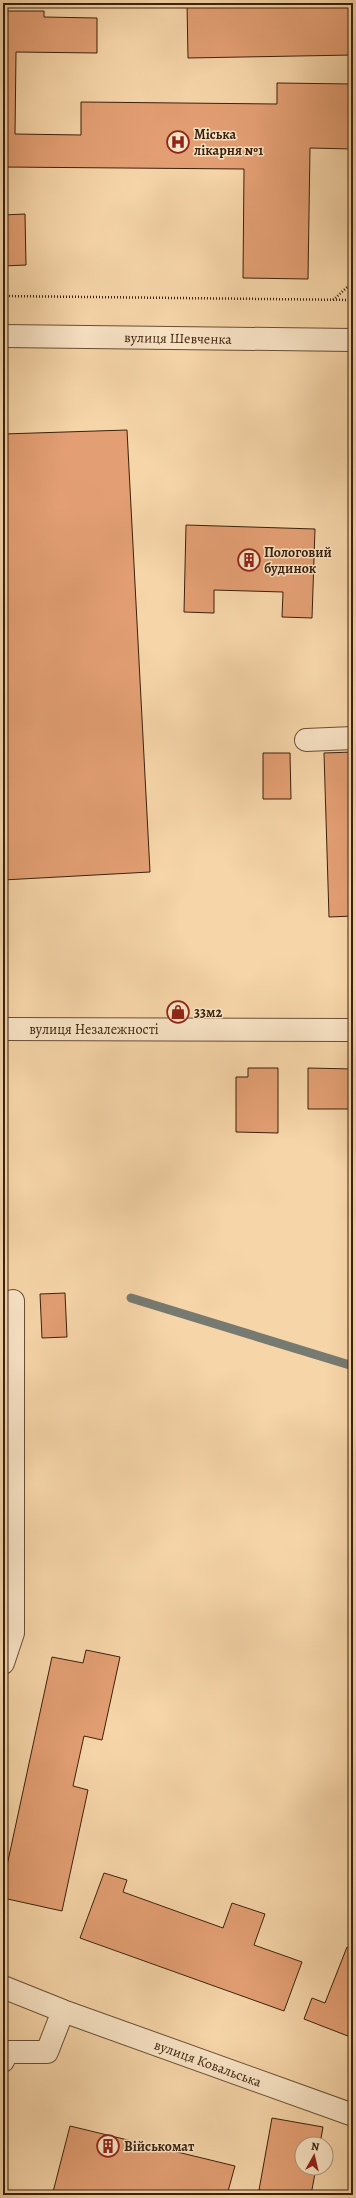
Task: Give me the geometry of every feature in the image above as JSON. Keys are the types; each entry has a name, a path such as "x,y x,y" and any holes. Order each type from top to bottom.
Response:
{"street":[{"name":"вулиця Шевченка","path":"3,336 353,340"},
{"path":"306,740 353,738"},
{"name":"вулиця Незалежності","path":"3,1029 353,1030"},
{"path":"3,1663 13,1633 13,1301"},
{"name":"вулиця Ковальська","path":"3,1987 63,2011 353,2115"},
{"path":"3,2061 6,2052 47,2052 63,2011"}],"path":[{"path":"333,300 353,282"},
{"path":"3,296 353,300"}],"building":[{"path":"187,3 353,3 353,55 188,58"},
{"name":"Міська лікарня №1","path":"3,11 44,11 44,17 97,18 97,53 16,52 15,134 81,135 81,102 277,104 277,83 353,84 353,149 310,148 308,279 243,278 244,169 3,167"},
{"path":"25,214 26,265 3,266 3,215"},
{"path":"127,430 150,872 3,880 3,434"},
{"name":"Пологовий будинок","path":"186,525 315,529 312,618 282,617 283,592 214,590 214,613 184,612"},
{"path":"353,752 353,916 329,917 324,753"},
{"path":"263,753 290,753 291,799 263,799"},
{"path":"248,1068 278,1068 278,1133 236,1132 236,1077 248,1077"},
{"path":"308,1068 353,1069 353,1109 308,1109"},
{"path":"3,1072 4,1072 3,1128"},
{"path":"65,1293 67,1337 42,1338 40,1294"},
{"path":"86,1650 120,1657 102,1740 84,1736 73,1786 88,1790 62,1911 3,1898 3,1884 52,1657 83,1663"},
{"path":"104,1873 127,1880 123,1892 223,1928 232,1903 265,1914 254,1945 302,1962 284,2011 80,1938"},
{"path":"347,1947 353,1949 353,2038 304,2019 312,1998 325,2003"},
{"path":"272,2118 323,2127 321,2136 294,2136 294,2176 315,2176 311,2195 287,2195 259,2190"},
{"name":"Військомат","path":"70,2126 235,2166 227,2195 65,2195 53,2192"}],"waterway":[{"path":"131,1298 353,1366"}],"place":[{"name":"Міська лікарня №1","path":"178,142"},
{"name":"Пологовий будинок","path":"249,560"},
{"name":"33м2","path":"178,1012"},
{"name":"Військомат","path":"108,2146"}]}
